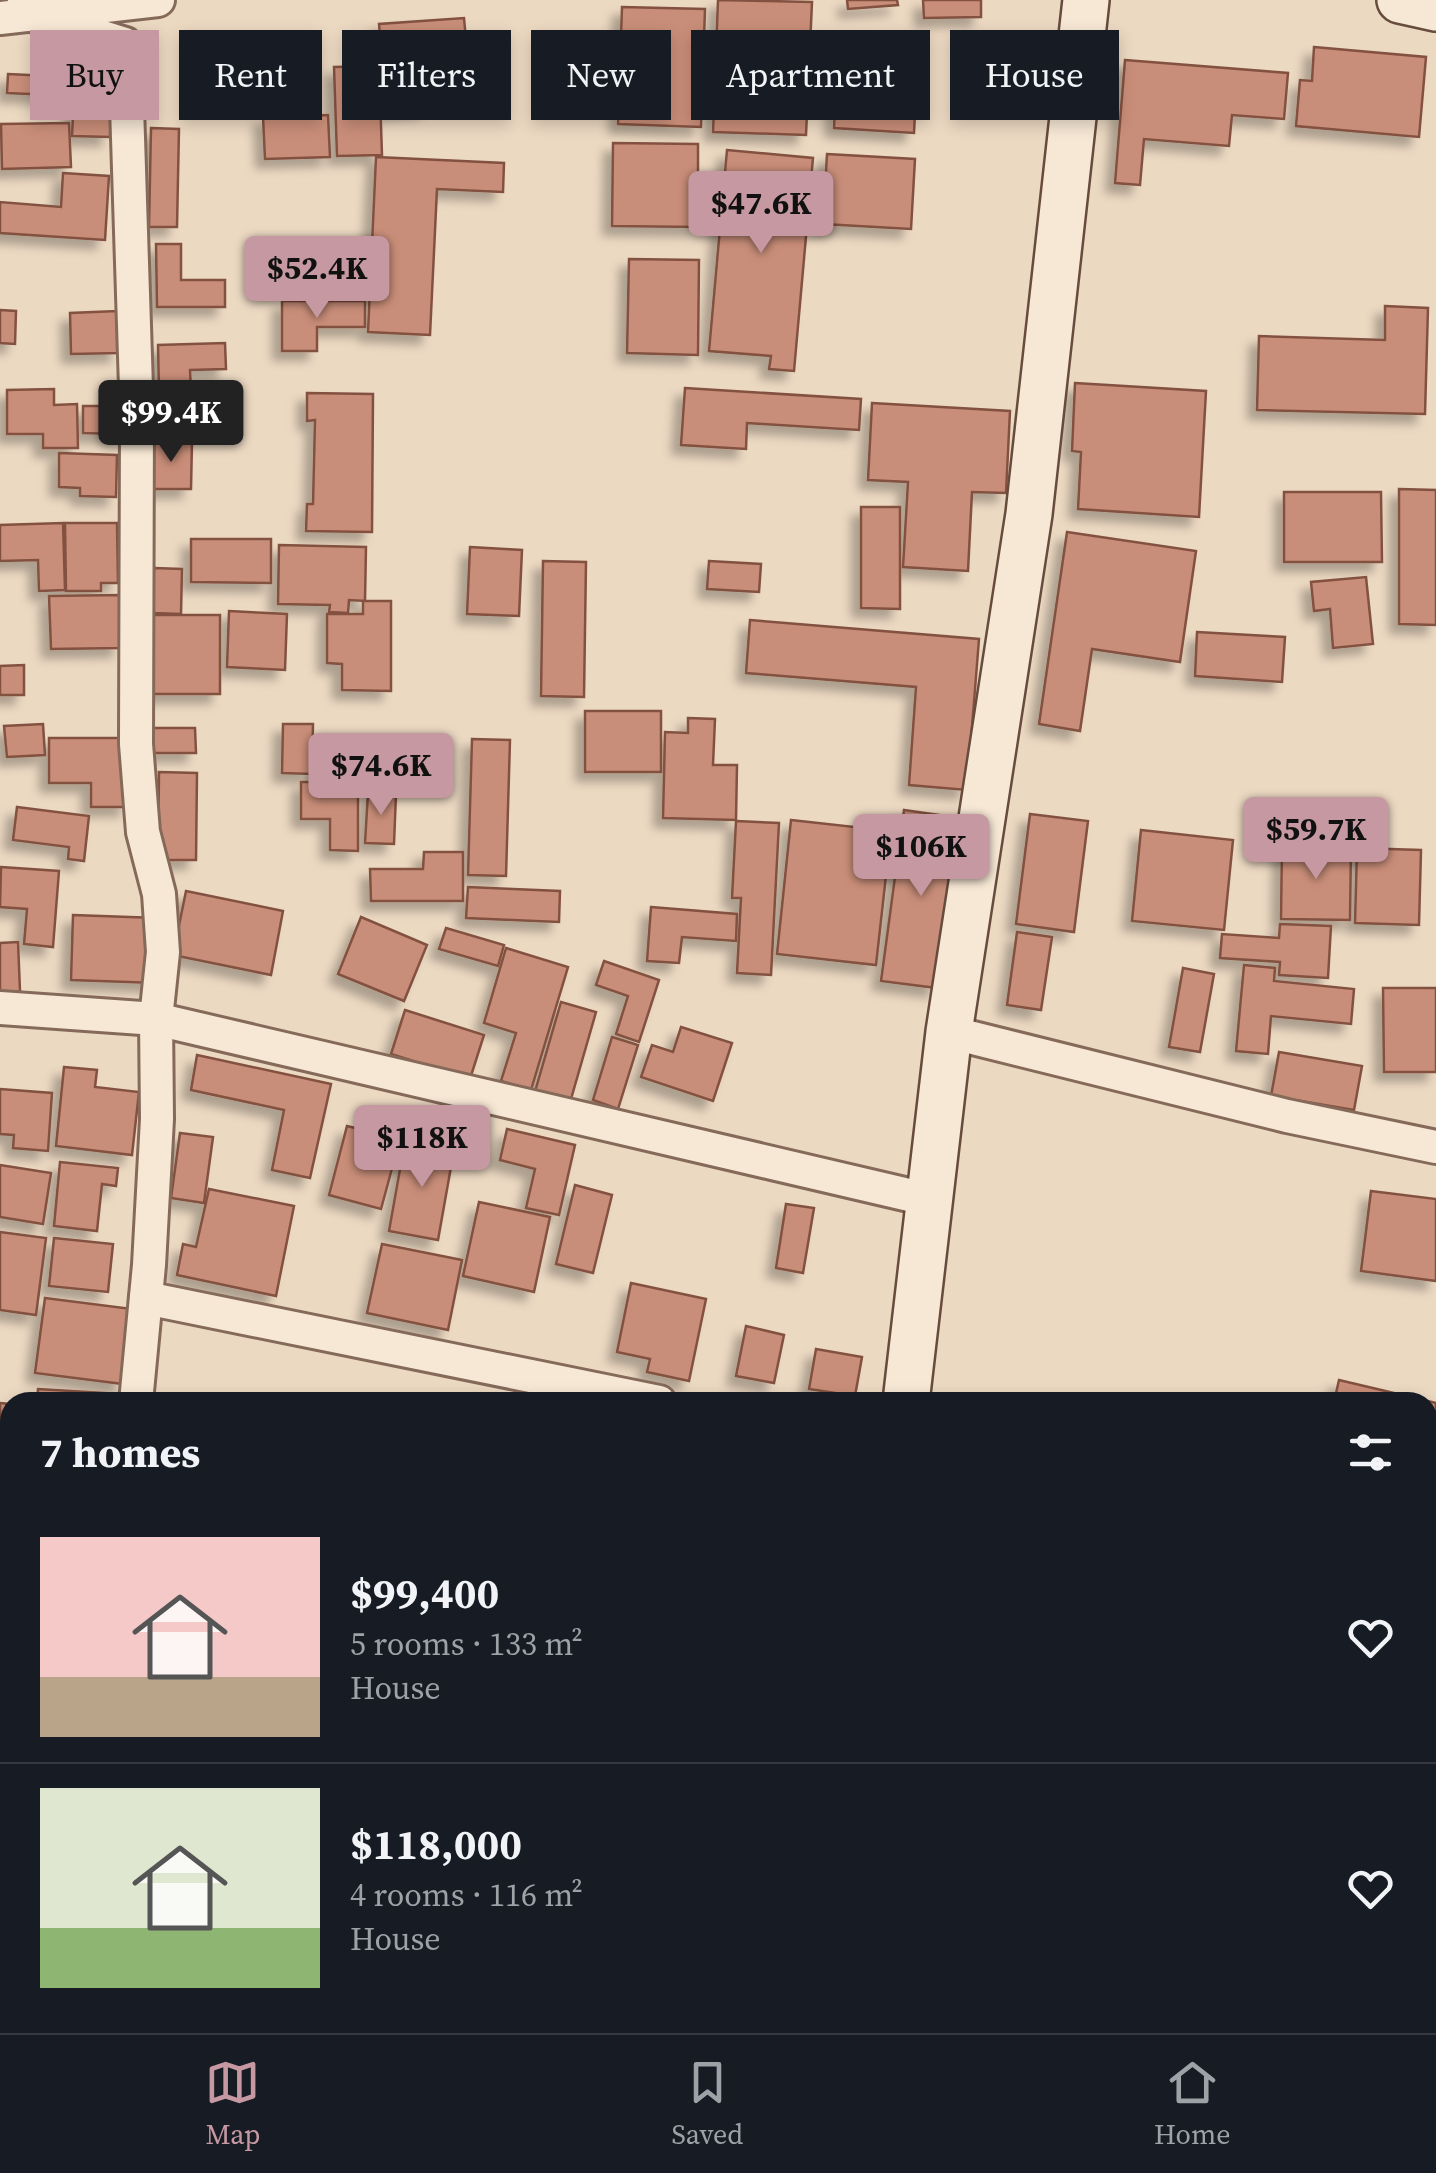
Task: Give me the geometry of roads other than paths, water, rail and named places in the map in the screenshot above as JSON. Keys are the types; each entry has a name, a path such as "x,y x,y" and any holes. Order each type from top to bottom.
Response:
{"street":[{"path":"19,11 158,0"},
{"path":"908,1392 926,1199 949,1032 1029,514 1086,0"},
{"path":"1400,0 1436,8"},
{"path":"19,11 125,44 136,419 136,744 143,832 159,894 163,952 156,1020 157,1120 137,1392"},
{"path":"0,1008 156,1020 926,1199"},
{"path":"949,1032 1286,1116 1436,1147"},
{"path":"146,1298 610,1392"}]}
